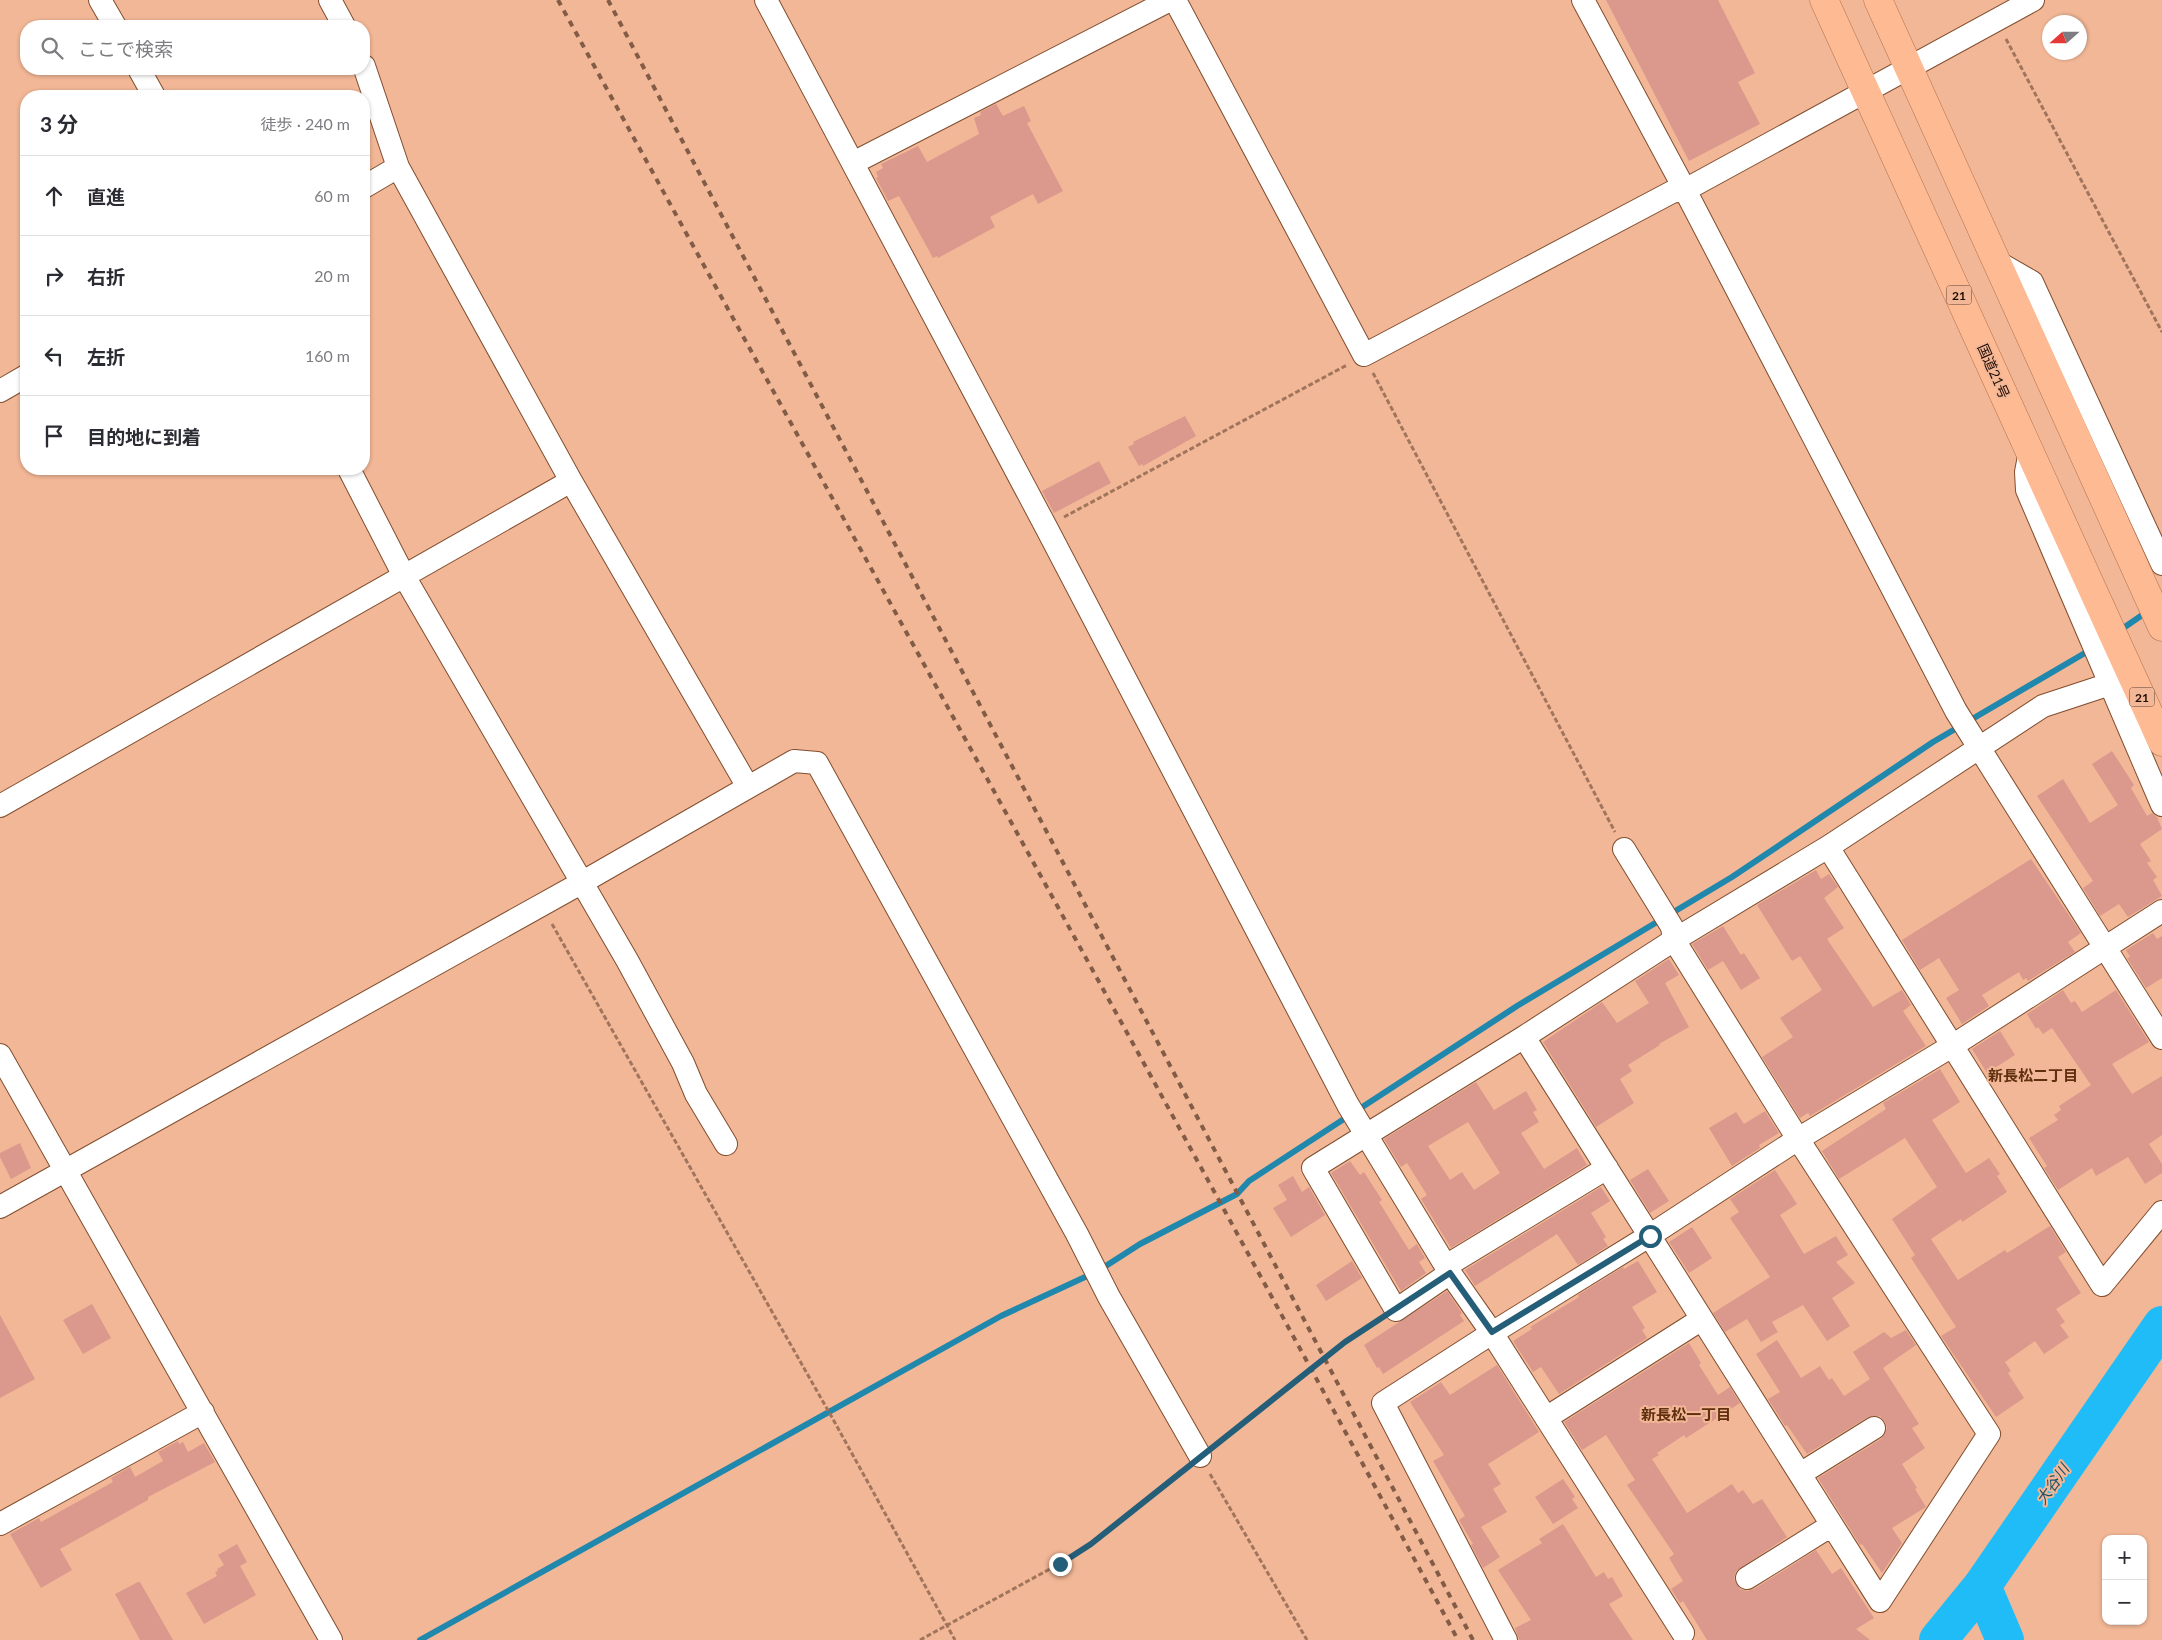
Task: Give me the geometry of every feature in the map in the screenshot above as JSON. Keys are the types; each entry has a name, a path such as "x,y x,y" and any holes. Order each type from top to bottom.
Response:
{"highway":[{"name":"国道21号","path":"1824,0 2162,742"},
{"path":"1878,0 1999,263 2162,626"}],"street":[{"path":"100,0 112,20"},
{"path":"330,0 341,20"},
{"path":"766,0 1046,527 1348,1105 1365,1130 1448,1270 1492,1332 1681,1638"},
{"path":"853,163 1170,0"},
{"path":"1175,0 1364,355 1672,192 1685,190 2032,0"},
{"path":"1583,0 1685,190 1956,710 2162,1038"},
{"path":"142,75 151,90"},
{"path":"367,75 398,167 571,481 748,787"},
{"path":"370,183 398,167"},
{"path":"1999,263 2032,282 2162,564"},
{"path":"0,391 20,379"},
{"path":"2030,451 2026,472 2027,490 2162,805"},
{"path":"352,475 404,576 626,960 683,1063 696,1094 726,1144"},
{"path":"0,806 571,481"},
{"path":"1607,1168 1448,1270 1396,1310 1313,1168 1365,1130 1524,1037 1673,934 1828,846 1975,740 2043,706 2110,684"},
{"path":"0,1207 581,883 794,761 817,763 1110,1297 1200,1456"},
{"path":"1828,846 2102,1285 2162,1212"},
{"path":"1524,1037 1880,1601 1990,1434 1798,1139 1673,934 1660,908 1624,849"},
{"path":"1506,1640 1383,1403 1492,1332 1650,1236 1798,1139 1952,1046 2162,911"},
{"path":"0,1055 331,1640"},
{"path":"1546,1418 1702,1319"},
{"path":"0,1524 202,1412"},
{"path":"1800,1474 1874,1428"},
{"path":"1747,1578 1832,1525"}],"path":[{"path":"1996,21 2162,332"},
{"path":"1046,527 1364,355 1624,849"},
{"path":"541,905 834,1421 954,1640"},
{"path":"920,1640 1060,1564 1091,1544 1345,1342 1396,1310"},
{"path":"1200,1456 1307,1640"}],"building":[{"path":"1606,0 1718,0 1755,73 1738,82 1760,124 1689,161"},
{"path":"996,104 1003,116 1024,106 1031,121 1027,123 1063,191 1038,204 1033,194 990,217 995,227 938,258 937,256 933,258 899,196 888,201 876,178 878,177 876,172 883,168 881,164 918,146 927,162 979,134 974,118 981,115 980,112"},
{"path":"1185,416 1196,436 1143,466 1142,464 1139,466 1128,447 1134,444 1133,442"},
{"path":"1099,461 1111,483 1054,513 1042,491"},
{"path":"2112,751 2134,785 2131,788 2147,816 2152,813 2157,817 2162,829 2140,844 2151,861 2147,863 2157,877 2153,880 2162,896 2128,917 2119,904 2100,916 2083,888 2093,881 2037,796 2063,779 2090,823 2118,805 2092,764"},
{"path":"2031,859 2081,933 2068,942 2075,952 2028,981 2026,978 2023,980 2019,972 1982,995 1989,1006 1962,1024 1946,998 1959,990 1939,958 1920,970 1902,940"},
{"path":"1816,870 1821,879 1829,874 1838,887 1824,898 1844,928 1827,939 1873,1007 1902,990 1911,1005 1903,1011 1926,1046 1810,1116 1808,1113 1800,1118 1762,1057 1793,1037 1780,1018 1822,990 1800,956 1792,961 1757,905"},
{"path":"1723,926 1741,955 1744,953 1760,978 1741,990 1723,961 1708,970 1692,944"},
{"path":"2153,933 2157,939 2162,936 2162,978 2146,988 2127,958 2130,957 2126,950"},
{"path":"1669,959 1679,975 1665,983 1689,1027 1628,1065 1632,1071 1620,1079 1634,1103 1596,1127 1543,1042 1602,1002 1617,1023 1649,1003 1635,981"},
{"path":"2063,990 2071,1003 2075,1001 2082,1012 2116,990 2149,1042 2112,1064 2132,1094 2162,1076 2162,1135 2149,1144 2162,1164 2162,1173 2145,1184 2128,1157 2096,1176 2092,1168 2058,1190 2044,1168 2047,1166 2029,1138 2058,1120 2054,1115 2061,1110 2059,1106 2091,1085 2052,1028 2043,1034 2038,1027 2036,1029 2027,1014"},
{"path":"2003,1029 2000,1031 2015,1055 1987,1073 1972,1049"},
{"path":"1940,1069 1960,1102 1932,1120 1966,1173 1989,1158 2000,1174 1997,1176 2007,1192 1962,1222 1961,1219 1931,1239 1958,1280 2005,1250 2007,1253 2050,1226 2066,1252 2058,1257 2081,1293 2056,1309 2065,1322 2060,1325 2069,1337 2044,1354 2035,1341 2005,1362 2011,1371 2008,1373 2024,1398 1996,1417 1941,1336 1956,1327 1911,1258 1915,1255 1892,1219 1937,1187 1905,1138 1839,1179 1822,1151 1886,1109 1883,1103"},
{"path":"1476,1082 1494,1110 1526,1091 1537,1110 1533,1112 1539,1122 1521,1133 1544,1169 1577,1148 1587,1165 1451,1248 1421,1199 1427,1195 1407,1163 1401,1167 1384,1139","holes":["1468,1122 1500,1173 1474,1190 1462,1172 1450,1180 1428,1146"]},
{"path":"1765,1111 1779,1133 1759,1145 1760,1148 1732,1166 1709,1128 1736,1112 1744,1124"},
{"path":"20,1143 31,1168 11,1179 0,1157 0,1153"},
{"path":"1350,1161 1360,1175 1364,1172 1382,1200 1379,1202 1409,1250 1417,1244 1425,1258 1419,1262 1426,1273 1401,1291 1331,1173"},
{"path":"1648,1169 1669,1201 1650,1213 1630,1180"},
{"path":"1775,1170 1797,1204 1780,1215 1804,1254 1836,1236 1848,1255 1836,1262 1855,1283 1832,1298 1850,1326 1827,1341 1803,1305 1772,1322 1778,1332 1761,1342 1747,1319 1725,1332 1713,1313 1770,1277 1730,1218 1739,1212 1730,1199"},
{"path":"1293,1176 1302,1192 1309,1187 1325,1215 1291,1237 1273,1208 1287,1200 1278,1185"},
{"path":"1601,1187 1610,1201 1591,1213 1606,1237 1603,1239 1608,1246 1578,1265 1557,1234 1475,1286 1465,1270"},
{"path":"1692,1227 1712,1258 1689,1273 1669,1242"},
{"path":"1352,1261 1362,1278 1326,1301 1316,1285"},
{"path":"1638,1261 1657,1292 1632,1307 1645,1328 1642,1330 1647,1338 1559,1394 1541,1367 1533,1372 1513,1341 1532,1329 1530,1327 1579,1297 1578,1295 1623,1267 1624,1269"},
{"path":"1447,1291 1462,1313 1460,1315 1464,1321 1383,1374 1379,1367 1377,1368 1364,1345"},
{"path":"92,1304 111,1338 83,1354 63,1320"},
{"path":"0,1315 35,1379 0,1398"},
{"path":"1906,1330 1916,1345 1883,1368 1919,1424 1912,1428 1925,1448 1902,1464 1926,1507 1892,1528 1902,1543 1882,1573 1862,1544 1860,1545 1818,1478 1881,1439 1887,1428 1885,1422 1880,1416 1868,1417 1807,1454 1787,1425 1785,1426 1768,1399 1780,1392 1756,1354 1777,1340 1801,1378 1820,1366 1829,1380 1832,1378 1844,1396 1870,1379 1853,1352 1884,1332 1891,1338"},
{"path":"1689,1343 1701,1363 1699,1365 1718,1395 1730,1387 1740,1403 1686,1438 1684,1435 1657,1453 1659,1455 1652,1459 1687,1513 1732,1484 1738,1493 1743,1490 1753,1504 1762,1499 1787,1537 1736,1571 1734,1579 1740,1589 1747,1591 1754,1589 1816,1550 1832,1574 1841,1568 1874,1618 1856,1629 1870,1640 1707,1640 1683,1601 1680,1603 1671,1589 1683,1581 1669,1558 1674,1554 1627,1485 1635,1480 1606,1435 1582,1450 1564,1422"},
{"path":"1497,1365 1539,1432 1488,1464 1501,1484 1493,1489 1507,1512 1481,1527 1500,1557 1483,1568 1471,1545 1473,1544 1459,1520 1465,1516 1433,1461 1444,1455 1410,1402 1441,1382 1450,1395"},
{"path":"178,1441 179,1444 183,1442 188,1452 204,1443 215,1462 148,1497 148,1500 60,1549 72,1570 41,1588 10,1534 39,1518 41,1522 113,1482 111,1478 130,1467 135,1477 163,1461 158,1452"},
{"path":"1563,1479 1575,1497 1572,1499 1578,1508 1553,1524 1535,1497"},
{"path":"1563,1524 1596,1577 1604,1572 1608,1579 1612,1577 1623,1596 1609,1604 1633,1640 1519,1640 1515,1628 1531,1620 1498,1570 1542,1543 1539,1539"},
{"path":"237,1544 247,1562 240,1566 256,1595 204,1624 186,1593 217,1576 215,1572 224,1565 218,1555"},
{"path":"140,1582 173,1640 140,1640 115,1594"}],"waterway":[{"path":"2119,631 2148,611"},
{"path":"420,1640 1001,1316 1098,1271 1140,1244 1237,1194 1249,1181 1517,1006 1732,877 1933,742 2090,650"},
{"name":"大谷川","path":"1938,1640 1982,1586 2162,1325"},
{"path":"1982,1586 2005,1640"}],"railway":[{"path":"558,0 1122,1024 1458,1640"},
{"path":"608,0 1473,1640"}],"district":[{"name":"新長松二丁目","path":"2033,1075"},
{"name":"新長松一丁目","path":"1686,1414"}],"route":[{"path":"1060,1564 1091,1544 1345,1342 1450,1273 1492,1332 1650,1236"}]}
